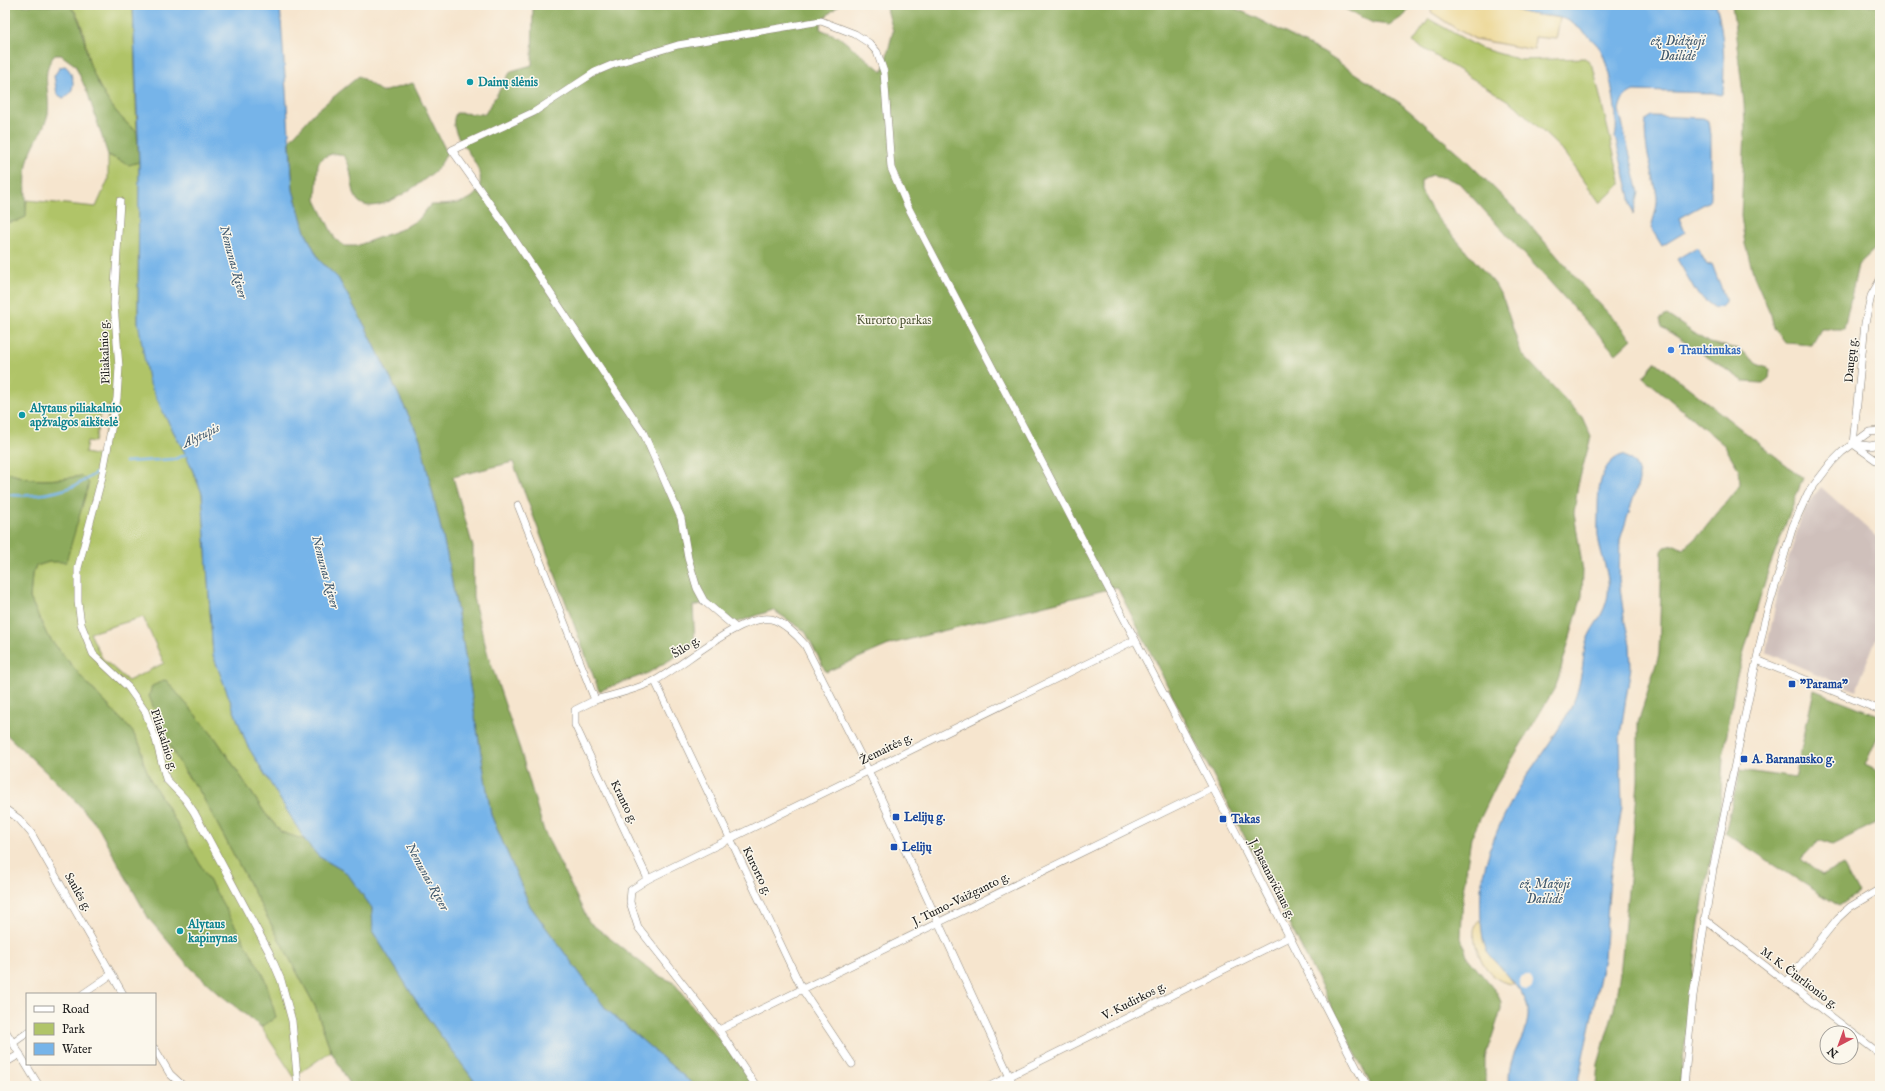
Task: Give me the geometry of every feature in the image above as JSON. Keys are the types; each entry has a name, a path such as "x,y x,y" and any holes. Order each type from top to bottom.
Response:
{"street":[{"name":"J. Basanavičiaus g.","path":"736,628 704,601 697,588 688,558 681,518 643,432 510,232 452,150 534,112 595,72 614,64 678,44 821,21 855,34 868,42 877,52 884,72 891,168 907,205 1213,788 1288,937 1366,1086"},
{"name":"Piliakalnio g.","path":"120,201 114,304 119,367 117,398 102,477 78,568 78,602 81,624 86,640 93,654 128,687 145,711 156,740 166,779 185,799 194,812 269,952 281,980 292,1021 298,1086"},
{"name":"Daugų g.","path":"1853,444 1865,323 1872,296 1880,280"},
{"path":"1684,1086 1693,996 1713,868 1766,620 1793,526 1808,493 1827,468 1853,444 1869,432 1880,431"},
{"path":"1853,444 1870,446 1880,444"},
{"path":"1853,444 1880,463"},
{"path":"518,505 595,700"},
{"name":"Šilo g.","path":"595,700 655,681 736,628 756,619 772,619 798,636 805,645 868,770"},
{"name":"Žemaitės g.","path":"648,879 1135,640"},
{"path":"1757,660 1880,710"},
{"name":"Kurorto g.","path":"655,681 729,839 802,989 852,1064"},
{"name":"Kranto g.","path":"595,700 575,710 575,725 648,879"},
{"path":"868,770 940,922 1014,1086"},
{"name":"J. Tumo-Vaižganto g.","path":"719,1030 1213,788"},
{"name":"Saulės g.","path":"5,809 19,819 31,833 122,993"},
{"path":"648,879 631,890 630,902 638,927 719,1030 756,1086"},
{"path":"1786,983 1838,918 1857,903 1880,889"},
{"name":"M. K. Čiurlionio g.","path":"1704,920 1880,1054"},
{"name":"V. Kudirkos g.","path":"990,1086 1288,937"},
{"path":"84,993 112,974"},
{"path":"5,1030 26,1064"},
{"path":"13,1042 26,1034"},
{"path":"156,1051 170,1074 183,1086"},
{"path":"5,1063 20,1054"},
{"path":"27,1065 39,1086"}],"shaded area":[{"path":"1821,487 1880,540 1880,639 1877,636 1856,691 1766,652 1778,592 1802,515 1811,499"}],"green space":[{"path":"5,5 70,6 81,27 88,59 99,85 122,119 137,132 139,162 129,165 108,155 88,94 75,65 61,55 55,55 50,61 47,75 49,106 48,114 31,152 27,165 26,217 17,221 5,223"},
{"path":"69,5 133,5 137,132 122,119 99,86 91,68 82,26 75,11"},
{"name":"Kurorto parkas","path":"533,5 839,5 821,21 820,29 839,37 883,72 893,31 886,5 1227,5 1250,15 1324,53 1400,103 1464,158 1524,218 1632,339 1616,354 1459,183 1446,178 1431,175 1421,181 1421,191 1434,214 1495,284 1504,301 1521,353 1582,417 1591,437 1578,485 1574,513 1583,571 1582,596 1556,686 1496,786 1471,838 1463,891 1461,938 1468,958 1497,993 1501,1002 1501,1010 1485,1058 1486,1086 1372,1086 1117,587 891,644 826,672 805,631 773,610 735,623 706,603 693,606 695,645 648,673 599,691 513,462 453,477 473,547 473,598 488,655 520,749 544,831 589,922 657,975 673,982 757,1086 695,1086 606,1009 530,906 491,815 447,555 420,439 366,328 338,278 320,261 305,232 293,190 290,140 314,113 359,76 382,92 413,83 447,153 431,175 411,189 388,202 367,206 359,202 355,197 348,164 345,158 340,154 332,154 322,159 318,164 316,200 335,239 345,246 356,246 402,229 419,219 430,205 458,203 471,198 476,194 479,188 480,178 478,168 456,131 454,122 456,113 485,114 511,71 532,65"},
{"path":"1337,5 1411,5 1405,15 1390,25 1373,23"},
{"path":"1732,5 1880,5 1880,244 1858,265 1844,329 1821,329 1812,345 1786,343 1774,328 1771,315 1754,276 1745,244 1741,216 1745,130 1744,103"},
{"path":"1429,19 1480,48 1521,60 1585,58 1593,67 1621,184 1600,203 1562,150 1515,105 1413,42"},
{"path":"108,155 129,164 139,162 138,322 165,416 186,455 202,493 213,655 247,745 305,840 281,832 265,813 216,739 186,704 185,773 199,790 315,1006 331,1051 294,1077 261,1027 276,1017 169,810 151,781 143,761 141,747 132,731 83,679 47,635 30,598 32,574 36,566 49,562 82,476 43,480 25,478 5,471 5,335 7,319 5,287 5,223 17,221 25,217 27,200 96,207 108,180","holes":["102,406 110,407 100,456 85,453 87,441 95,442","143,617 164,663 128,681 102,658 90,633"]},
{"path":"1667,315 1709,343 1739,349 1757,364 1770,369 1769,378 1763,383 1745,382 1662,327 1660,319"},
{"path":"1656,362 1803,478 1769,568 1736,679 1723,758 1720,810 1699,923 1680,1086 1596,1086 1598,1064 1614,1009 1621,966 1638,782 1638,723 1659,654 1662,551 1665,547 1675,545 1683,549 1701,533 1740,485 1739,470 1724,445 1643,377"},
{"path":"5,471 25,478 43,480 82,476 89,483 66,562 49,562 36,566 32,574 30,598 47,635 83,679 132,731 141,747 143,761 151,781 264,976 276,1017 261,1027 217,992 188,965 149,919 98,827 73,798 5,733"},
{"path":"166,680 216,739 265,813 281,832 305,840 318,856 347,873 372,908 373,932 422,1010 478,1086 351,1086 331,1051 315,1006 199,790 176,757 164,733 149,696 152,686"},
{"path":"1814,690 1880,716 1880,731 1865,765 1880,772 1880,821 1832,845 1819,840 1801,859 1822,876 1843,865 1858,893 1839,906 1725,833 1740,770 1795,778"}],"sand":[{"path":"1432,5 1504,5 1530,14 1560,18 1556,39 1535,37 1534,50 1475,39 1431,12"},
{"path":"1479,920 1482,925 1483,939 1514,984 1505,983 1498,979 1485,966 1480,958 1474,931"}],"water":[{"name":"Nemunas River","path":"133,5 280,5 293,190 305,232 320,261 338,278 366,328 420,439 447,555 491,815 530,906 606,1009 695,1086 478,1086 422,1010 373,932 372,908 347,873 318,856 305,840 247,745 213,655 202,493 186,455 148,380 138,322 139,162"},
{"name":"ež. Didžioji Dailidė","path":"1504,5 1716,5 1721,26 1724,59 1724,81 1723,92 1721,95 1713,93 1634,91 1625,96 1621,103 1619,110 1639,193 1633,215 1615,137 1616,119 1613,94 1601,50 1584,32 1564,19 1530,14"},
{"path":"65,66 71,73 73,83 71,92 68,96 63,98 57,94 54,76 60,67"},
{"path":"1652,116 1703,118 1709,121 1711,135 1711,198 1708,202 1679,218 1685,232 1662,246 1651,228 1656,209 1657,197 1647,149 1645,130 1646,120"},
{"path":"1697,247 1707,265 1712,264 1725,298 1725,303 1721,307 1715,308 1698,295 1677,259"},
{"name":"ež. Mažoji Dailidė","path":"1622,455 1630,459 1637,468 1639,481 1620,540 1619,579 1624,618 1630,644 1631,667 1620,736 1622,807 1610,879 1604,958 1577,1086 1510,1086 1509,1075 1511,1065 1528,1020 1527,1003 1518,988 1487,951 1482,930 1481,889 1493,842 1513,798 1555,735 1573,704 1579,684 1587,640 1606,603 1608,595 1608,580 1598,536 1599,489 1604,472 1608,465 1614,459"}],"pier":[{"path":"1523,976 1529,976 1533,980 1533,986 1529,990 1523,990 1519,986 1519,980"}],"waterway":[{"name":"Alytupis","path":"125,462 175,459 187,454"},
{"name":"Alytupis","path":"5,494 22,496 58,491 77,485 96,473"}],"place":[{"name":"Dainų slėnis","path":"470,82"},
{"name":"Traukinukas","path":"1671,350"},
{"name":"Alytaus piliakalnio apžvalgos aikštelė","path":"22,415"},
{"name":"\"Parama\"","path":"1792,684"},
{"name":"A. Baranausko g.","path":"1744,759"},
{"name":"Lelijų g.","path":"896,817"},
{"name":"Takas","path":"1223,819"},
{"name":"Lelijų","path":"894,847"},
{"name":"Alytaus kapinynas","path":"180,931"}]}
